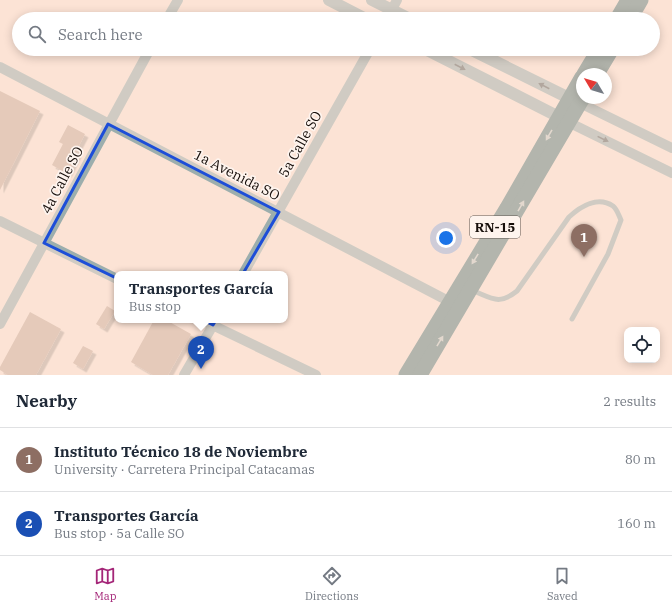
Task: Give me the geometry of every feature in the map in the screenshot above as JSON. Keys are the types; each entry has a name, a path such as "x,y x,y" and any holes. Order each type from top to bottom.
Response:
{"main road":[{"path":"621,12 628,0"},
{"path":"634,12 641,0"},
{"path":"588,68 595,56"},
{"path":"601,68 608,56"},
{"name":"RN-15","path":"420,375 455,304 507,208 576,102"},
{"name":"RN-15","path":"406,375 455,304 470,290 564,120"}],"street":[{"path":"171,12 178,0"},
{"path":"330,0 353,12"},
{"path":"372,0 392,10"},
{"name":"4a Calle SO","path":"0,324 146,56"},
{"name":"5a Calle SO","path":"245,271 366,56"},
{"path":"439,56 672,173"},
{"path":"485,56 576,100"},
{"name":"1a Avenida SO","path":"0,67 455,304"},
{"path":"585,104 672,148"},
{"path":"0,222 114,278"},
{"path":"184,375 215,323 316,375"}],"lane":[{"path":"470,290 499,301 507,299 517,291 570,217 577,210 601,201 614,207 621,220 608,254 572,319"}],"highlighted area":[{"path":"108,124 279,212 213,325 44,243"}],"building":[{"path":"0,91 40,111 0,190"},
{"path":"68,125 85,134 75,153 78,154 68,174 52,165 63,144 59,142"},
{"path":"107,306 114,310 104,329 96,324"},
{"path":"30,312 61,329 36,375 8,375 0,370 0,367"},
{"path":"152,323 171,323 191,334 168,375 153,375 131,362"},
{"path":"83,346 93,351 83,369 73,363"}],"place":[{"name":"Instituto Técnico 18 de Noviembre","path":"584,257"},
{"name":"Transportes García","path":"201,369"}]}
